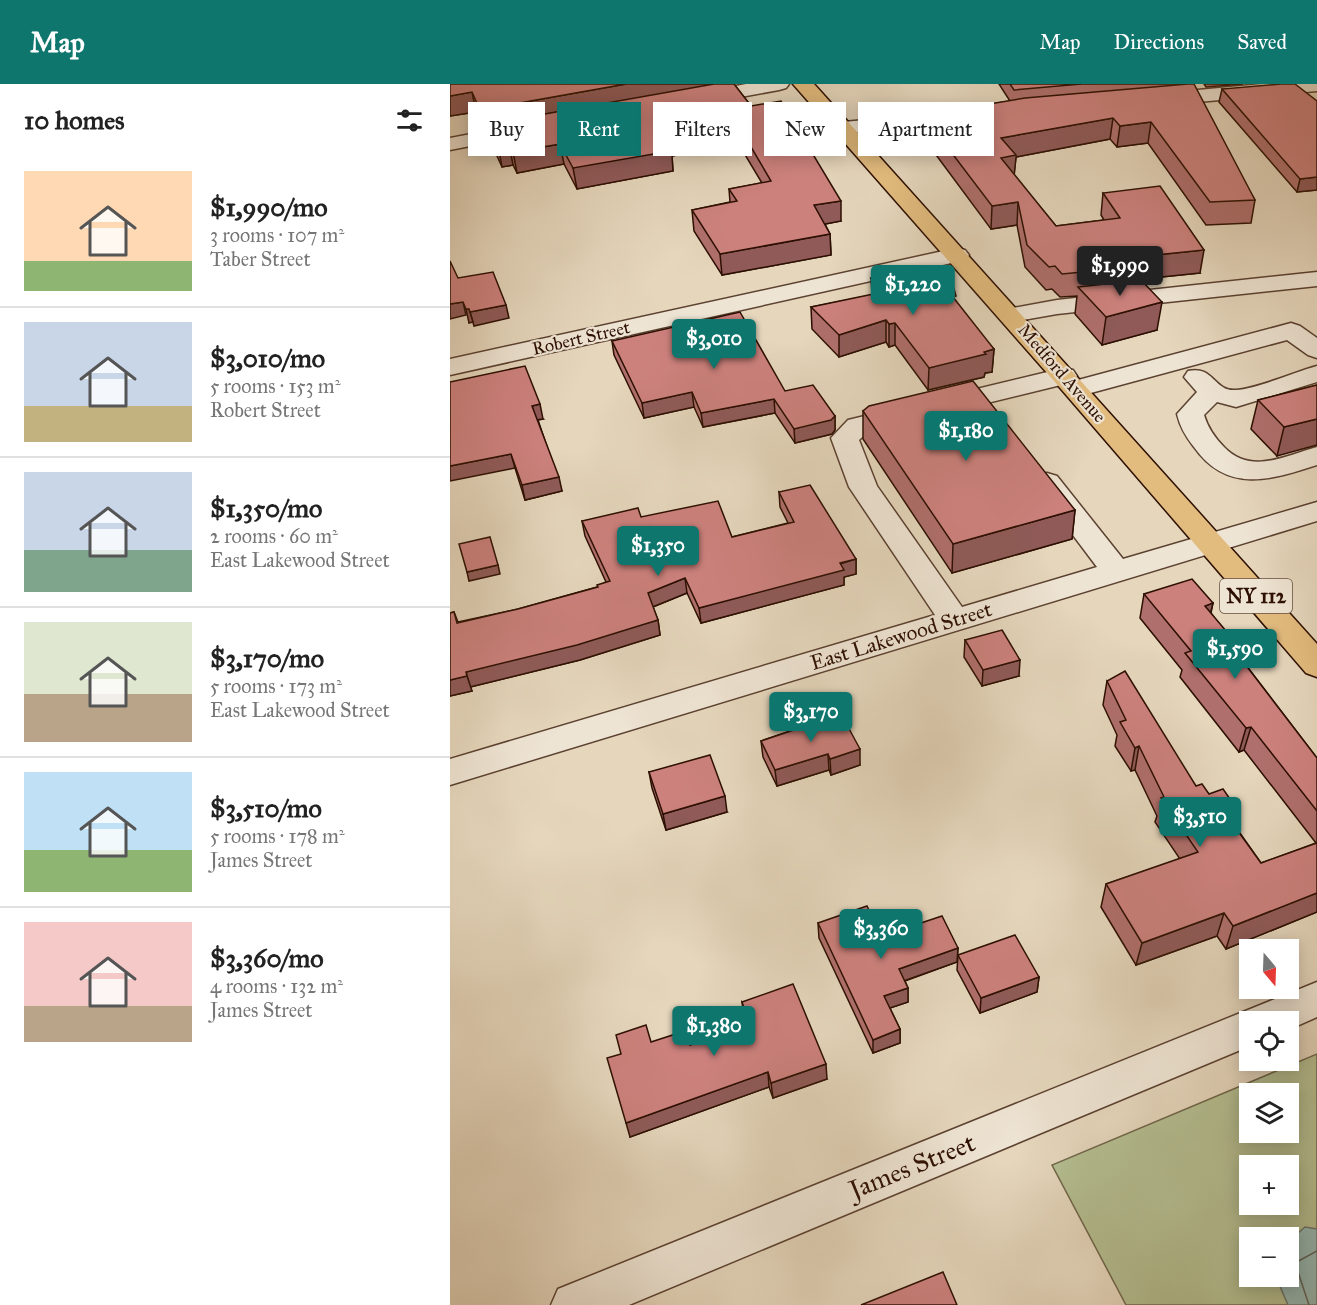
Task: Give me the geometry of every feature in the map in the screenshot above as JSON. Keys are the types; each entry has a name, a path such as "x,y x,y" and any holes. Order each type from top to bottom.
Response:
{"main road":[{"name":"Medford Avenue","path":"803,84 819,102"},
{"name":"Medford Avenue","path":"846,131 1011,315 1317,665"}],"street":[{"path":"679,102 779,84"},
{"path":"1138,101 1317,85"},
{"path":"450,144 553,125"},
{"name":"Robert Street","path":"450,368 957,255"},
{"path":"1011,315 1067,306 1317,279"},
{"path":"955,620 863,487 844,438 858,426 981,396 1070,382 1181,360 1291,331 1317,350"},
{"path":"1181,360 1212,392 1236,399 1317,374"},
{"path":"1212,392 1190,414 1194,428 1215,456 1240,472 1267,471 1317,456"},
{"path":"981,396 1002,424"},
{"path":"1031,460 1116,570"},
{"name":"East Lakewood Street","path":"450,772 1317,511"},
{"path":"1289,1011 1317,999"},
{"name":"James Street","path":"574,1305 1239,1032"}],"green space":[{"path":"1317,1054 1317,1305 1126,1305 1052,1165 1239,1087 1239,1143 1299,1143 1299,1083 1248,1083 1276,1071 1299,1071 1299,1062"}],"water":[{"path":"1305,1227 1317,1229 1317,1305 1288,1305 1280,1287 1299,1287 1299,1232"}],"building":[{"path":"450,84 626,84 525,102 476,102 472,92 450,96"},
{"path":"714,84 734,84 748,102 653,102 653,154 573,168 566,156 641,156 641,102 612,102"},
{"path":"1010,84 1081,84 1014,90"},
{"path":"1194,84 1255,200 1210,202 1151,122 1120,126 1113,118 1001,138 1016,155 1001,158 1056,226 1120,218 1103,193 1160,186 1204,250 1117,259 1125,268 1062,274 1055,266 1049,267 1027,245 1018,202 992,206 954,156 994,156 994,103 1025,98"},
{"path":"1295,84 1317,101 1317,177 1300,179 1222,89"},
{"path":"764,104 764,156 814,156 841,201 814,205 830,234 720,254 692,210 737,201 729,189 771,181 752,149 752,106"},
{"path":"557,112 557,145 545,147 545,114"},
{"path":"450,261 458,278 493,272 506,305 470,312 463,302 450,304"},
{"path":"922,267 934,282 951,278 956,296 953,297 994,349 984,352 986,354 929,368 895,323 889,324 886,320 839,335 811,307 883,292 871,278"},
{"path":"1141,280 1162,302 1106,317 1078,287"},
{"path":"740,312 785,391 813,385 835,416 831,420 794,429 774,399 701,413 692,392 642,403 612,341"},
{"path":"525,366 540,404 532,406 559,477 522,485 511,454 450,466 450,382"},
{"path":"973,381 1075,510 953,544 863,411 869,406"},
{"path":"1317,385 1317,419 1284,427 1258,400"},
{"path":"810,485 856,559 840,563 844,570 699,608 685,578 648,593 658,620 577,645 466,672 467,676 450,680 450,613 454,612 457,623 518,609 598,587 597,585 610,581 582,521 638,508 641,517 718,501 732,537 794,522 779,492"},
{"path":"490,537 498,565 467,572 459,544"},
{"path":"1192,579 1213,603 1205,606 1248,657 1241,659 1317,758 1317,811 1251,727 1246,728 1185,653 1191,651 1144,594"},
{"path":"1002,630 1020,660 983,670 965,640"},
{"path":"1125,671 1196,786 1202,784 1209,794 1223,789 1239,812 1227,816 1261,863 1317,843 1317,893 1233,926 1224,913 1142,943 1106,884 1198,852 1161,798 1164,797 1139,746 1135,748 1120,722 1126,720 1107,681"},
{"path":"841,714 860,749 830,759 828,754 775,770 761,741"},
{"path":"710,755 725,796 663,814 649,772"},
{"path":"867,906 882,936 942,916 958,948 899,969 908,988 884,996 900,1029 873,1040 818,923"},
{"path":"1015,935 1039,977 981,998 958,955"},
{"path":"793,984 826,1064 771,1083 768,1072 626,1123 607,1058 621,1054 616,1035 646,1025 651,1042 685,1031 690,1045 750,1026 742,1002"},
{"path":"943,1272 957,1305 861,1305"}]}
